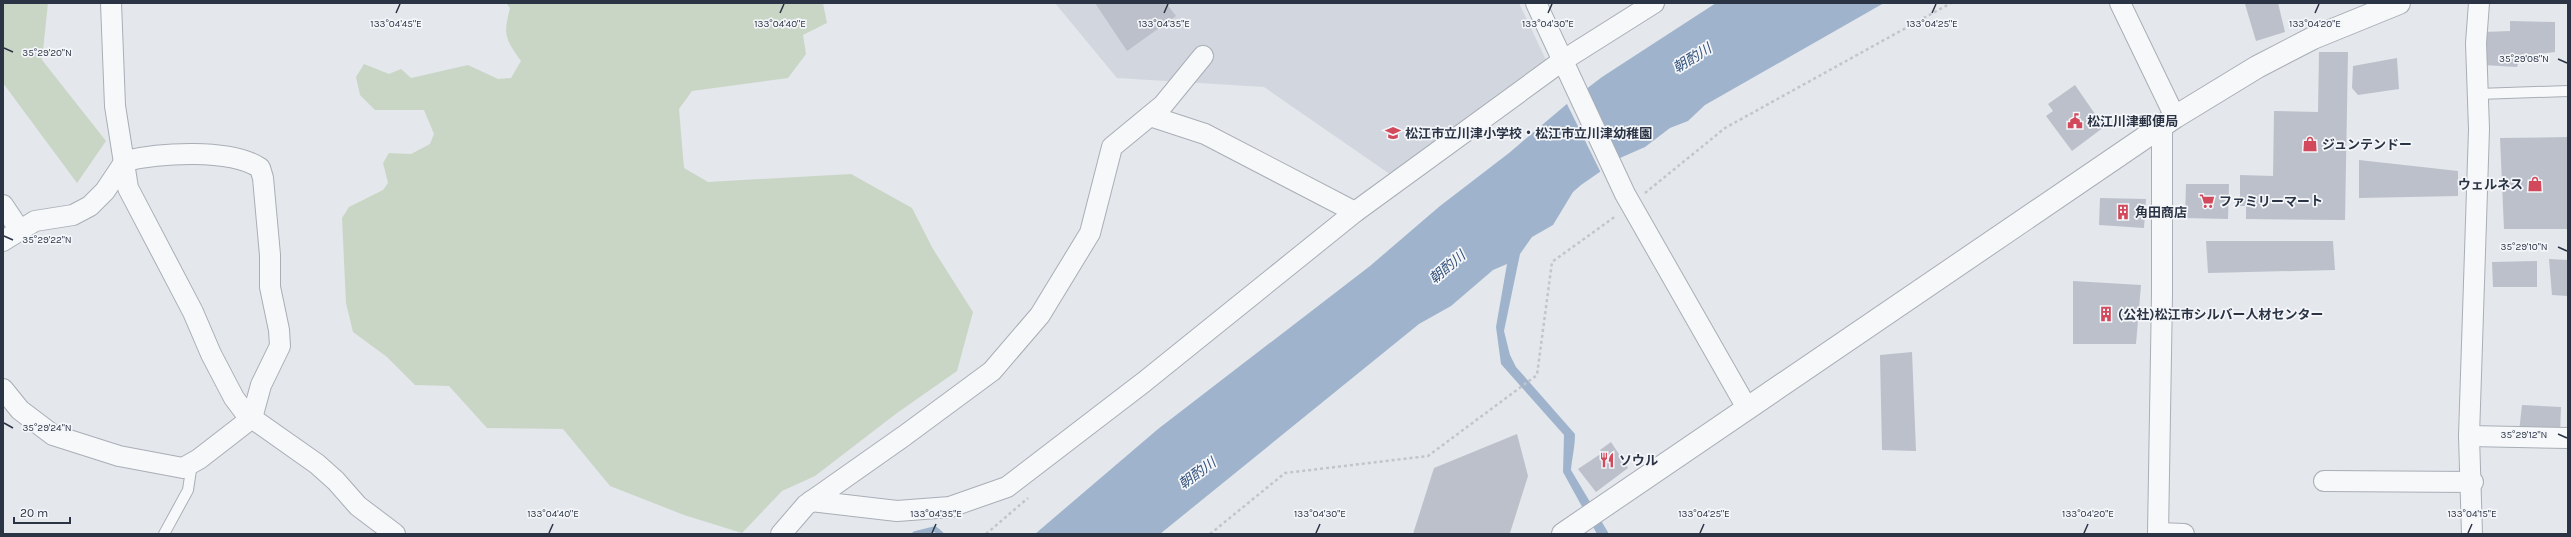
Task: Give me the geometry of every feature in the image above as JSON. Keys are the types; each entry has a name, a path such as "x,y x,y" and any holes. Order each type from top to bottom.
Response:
{"street":[{"path":"111,3 115,106 125,161 128,188 193,312 214,359 234,398 252,418 317,464 336,481 358,506 395,534"},
{"path":"1536,3 1564,67 1628,199 1747,408"},
{"path":"811,501 897,511 950,507 1007,487 1144,382 1355,212 1654,3"},
{"path":"2120,3 2168,122 2162,294 2158,534 2184,534"},
{"path":"1572,528 2168,122 2257,67 2312,38 2399,3"},
{"path":"2472,534 2472,482 2469,436 2477,200 2478,94 2476,43 2479,3"},
{"path":"781,534 811,501 904,436 992,370 1040,315 1090,232 1112,147 1163,105 1203,56"},
{"path":"1150,116 1205,134 1355,212"},
{"path":"3,241 19,229 35,220 73,215 90,206 105,191 125,161 149,156 188,154 230,158 251,162 260,168 270,255 270,287 279,330 280,346 261,385 252,418 192,463 183,468 119,456 53,435 20,410 3,389"},
{"path":"3,205 19,229"},
{"path":"2469,436 2568,438"},
{"path":"2324,481 2472,482"}],"lane":[{"path":"2478,94 2568,92"},
{"path":"164,534 188,490 192,463"}],"path":[{"path":"1210,534 1285,474 1428,456 1537,375 1552,262 1628,199 1725,128 1951,3"},
{"path":"986,534 1033,493"}],"shaded area":[{"name":"松江市立川津小学校・松江市立川津幼稚園","path":"1055,3 1519,3 1546,60 1397,179 1264,87 1117,78"}],"green space":[{"path":"3,3 48,3 42,60 106,141 77,183 3,83"},
{"path":"506,3 823,3 827,23 803,35 806,54 788,78 692,91 679,109 684,168 708,182 851,174 912,208 933,249 973,312 957,371 897,413 815,476 782,491 742,533 684,515 610,486 563,429 487,428 449,386 415,385 387,357 353,332 346,303 342,218 349,207 383,190 388,183 383,163 389,153 411,154 430,144 434,134 424,110 375,110 360,95 356,77 364,64 389,74 401,69 411,78 468,65 498,79 511,78 521,61 507,36 506,31 510,8"}],"water":[{"name":"朝酌川","path":"1716,3 1884,3 1705,105 1688,121 1670,128 1645,147 1620,158 1573,192 1553,225 1532,237 1520,254 1504,331 1510,355 1516,367 1575,434 1571,470 1609,534 1597,534 1563,472 1564,435 1501,364 1496,327 1507,264 1493,270 1451,306 1419,324 1160,534 1035,534 1158,429 1370,266 1440,206 1509,153 1568,103 1602,77"}],"pier":[{"path":"1585,88 1620,161 1602,175 1566,102"}],"building":[{"path":"1095,3 1166,3 1176,16 1127,51"},
{"path":"2278,3 2285,32 2256,41 2245,4"},
{"path":"2510,21 2555,22 2555,52 2521,56 2517,67 2483,65 2484,32 2510,31"},
{"name":"ジュンテンドー","path":"2319,52 2348,52 2345,220 2246,219 2246,206 2240,206 2240,175 2273,176 2274,111 2318,112"},
{"path":"2397,58 2399,89 2358,95 2352,88 2353,66"},
{"name":"松江川津郵便局","path":"2075,85 2104,127 2072,151 2046,116 2053,111 2048,104"},
{"name":"ウェルネス","path":"2568,137 2568,229 2504,229 2500,138"},
{"path":"2359,160 2458,171 2458,196 2359,198"},
{"name":"ファミリーマート","path":"2186,184 2229,184 2228,219 2185,218"},
{"name":"角田商店","path":"2100,198 2146,199 2144,228 2099,225"},
{"path":"2206,241 2333,241 2335,270 2208,273"},
{"path":"2549,259 2568,260 2568,296 2552,295"},
{"path":"2537,261 2537,287 2493,287 2492,262"},
{"name":"(公社)松江市シルバー人材センター","path":"2073,281 2141,285 2136,344 2073,344"},
{"path":"1912,352 1916,451 1882,450 1880,355"},
{"path":"2522,405 2561,407 2560,434 2519,432"},
{"path":"1517,434 1528,476 1510,533 1413,534 1434,468"},
{"name":"ソウル","path":"1611,442 1628,468 1596,492 1578,469 1602,453 1600,450"}],"waterway":[{"path":"915,534 935,529 941,534"}],"place":[{"name":"松江川津郵便局","path":"2075,121"},
{"name":"松江市立川津小学校・松江市立川津幼稚園","path":"1393,133"},
{"name":"ジュンテンドー","path":"2310,144"},
{"name":"ウェルネス","path":"2535,184"},
{"name":"ファミリーマート","path":"2207,201"},
{"name":"角田商店","path":"2123,212"},
{"name":"(公社)松江市シルバー人材センター","path":"2106,314"},
{"name":"ソウル","path":"1607,460"}]}
